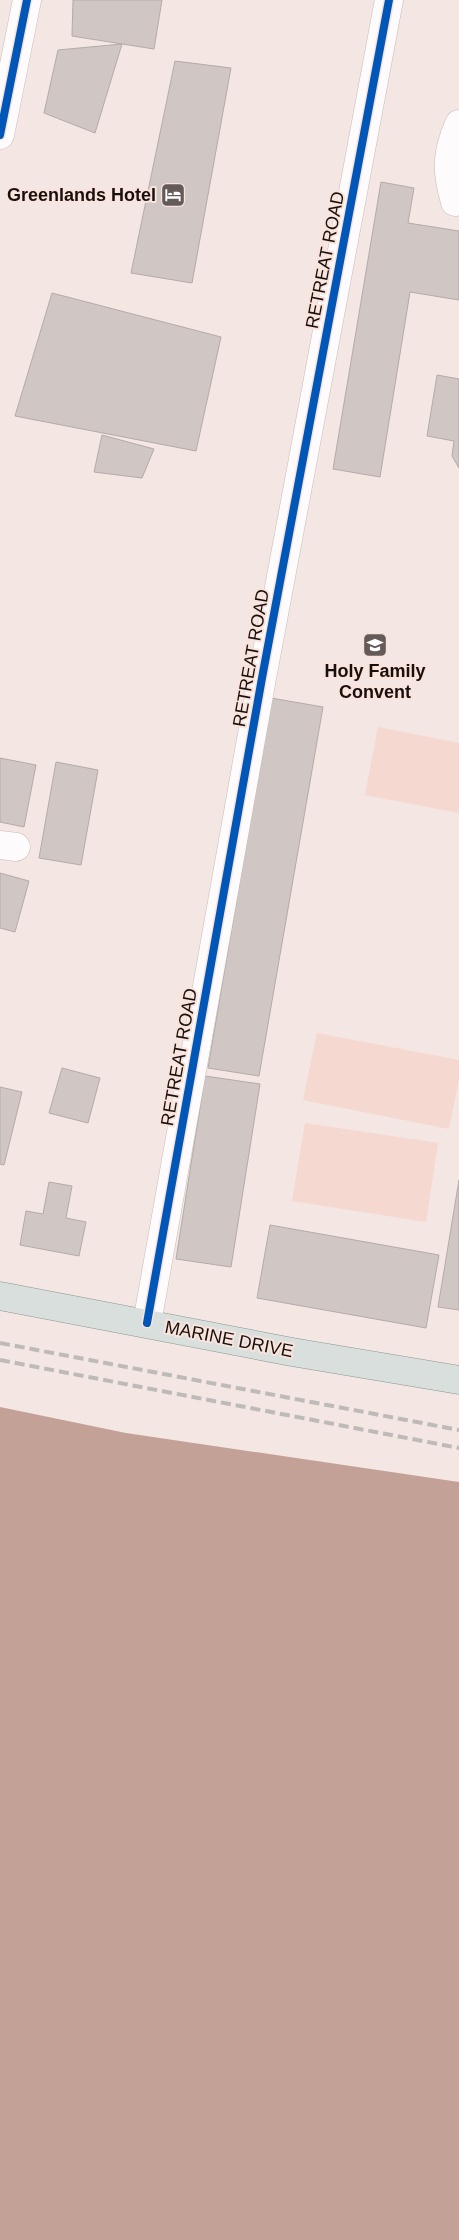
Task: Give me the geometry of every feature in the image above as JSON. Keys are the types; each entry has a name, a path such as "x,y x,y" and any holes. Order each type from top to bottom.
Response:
{"main road":[{"name":"MARINE DRIVE","path":"0,1296 292,1352 459,1380"}],"street":[{"path":"0,135 27,0"},
{"name":"RETREAT ROAD","path":"147,1323 262,678 389,0"},
{"path":"455,202 448,176 448,153 459,124"}],"shaded area":[{"path":"378,727 459,743 459,813 365,795"},
{"path":"317,1033 459,1060 459,1079 449,1129 303,1100"},
{"path":"305,1123 438,1143 426,1222 292,1201"},
{"path":"0,1407 126,1433 459,1482 459,2240 0,2240"}],"building":[{"path":"73,0 162,0 154,49 72,36"},
{"path":"122,44 95,133 44,113 58,50"},
{"path":"175,61 231,68 192,283 131,273"},
{"path":"381,182 414,188 408,223 459,231 459,300 410,292 380,477 333,469"},
{"path":"52,293 221,337 196,451 15,416"},
{"path":"437,375 459,379 459,468 452,456 454,441 427,436"},
{"path":"102,435 154,449 142,478 94,472"},
{"path":"271,698 323,707 259,1076 208,1068"},
{"path":"0,758 36,765 24,827 0,822"},
{"path":"56,762 98,770 81,865 39,858"},
{"path":"0,873 29,881 15,932 0,928"},
{"path":"62,1068 100,1078 88,1123 49,1113"},
{"path":"205,1076 260,1084 231,1267 176,1259"},
{"path":"0,1087 22,1092 4,1165 0,1164"},
{"path":"459,1180 459,1310 438,1307"},
{"path":"49,1182 72,1186 66,1218 86,1222 79,1256 20,1245 26,1211 43,1214"},
{"path":"270,1225 439,1255 426,1328 257,1298"}],"railway":[{"path":"0,1343 459,1430"},
{"path":"0,1360 459,1448"}],"cycle path":[{"path":"0,135 27,0"},
{"path":"147,1323 262,678 389,0"}],"place":[{"name":"Greenlands Hotel","path":"173,195"},
{"name":"Holy Family Convent","path":"375,645"}]}
